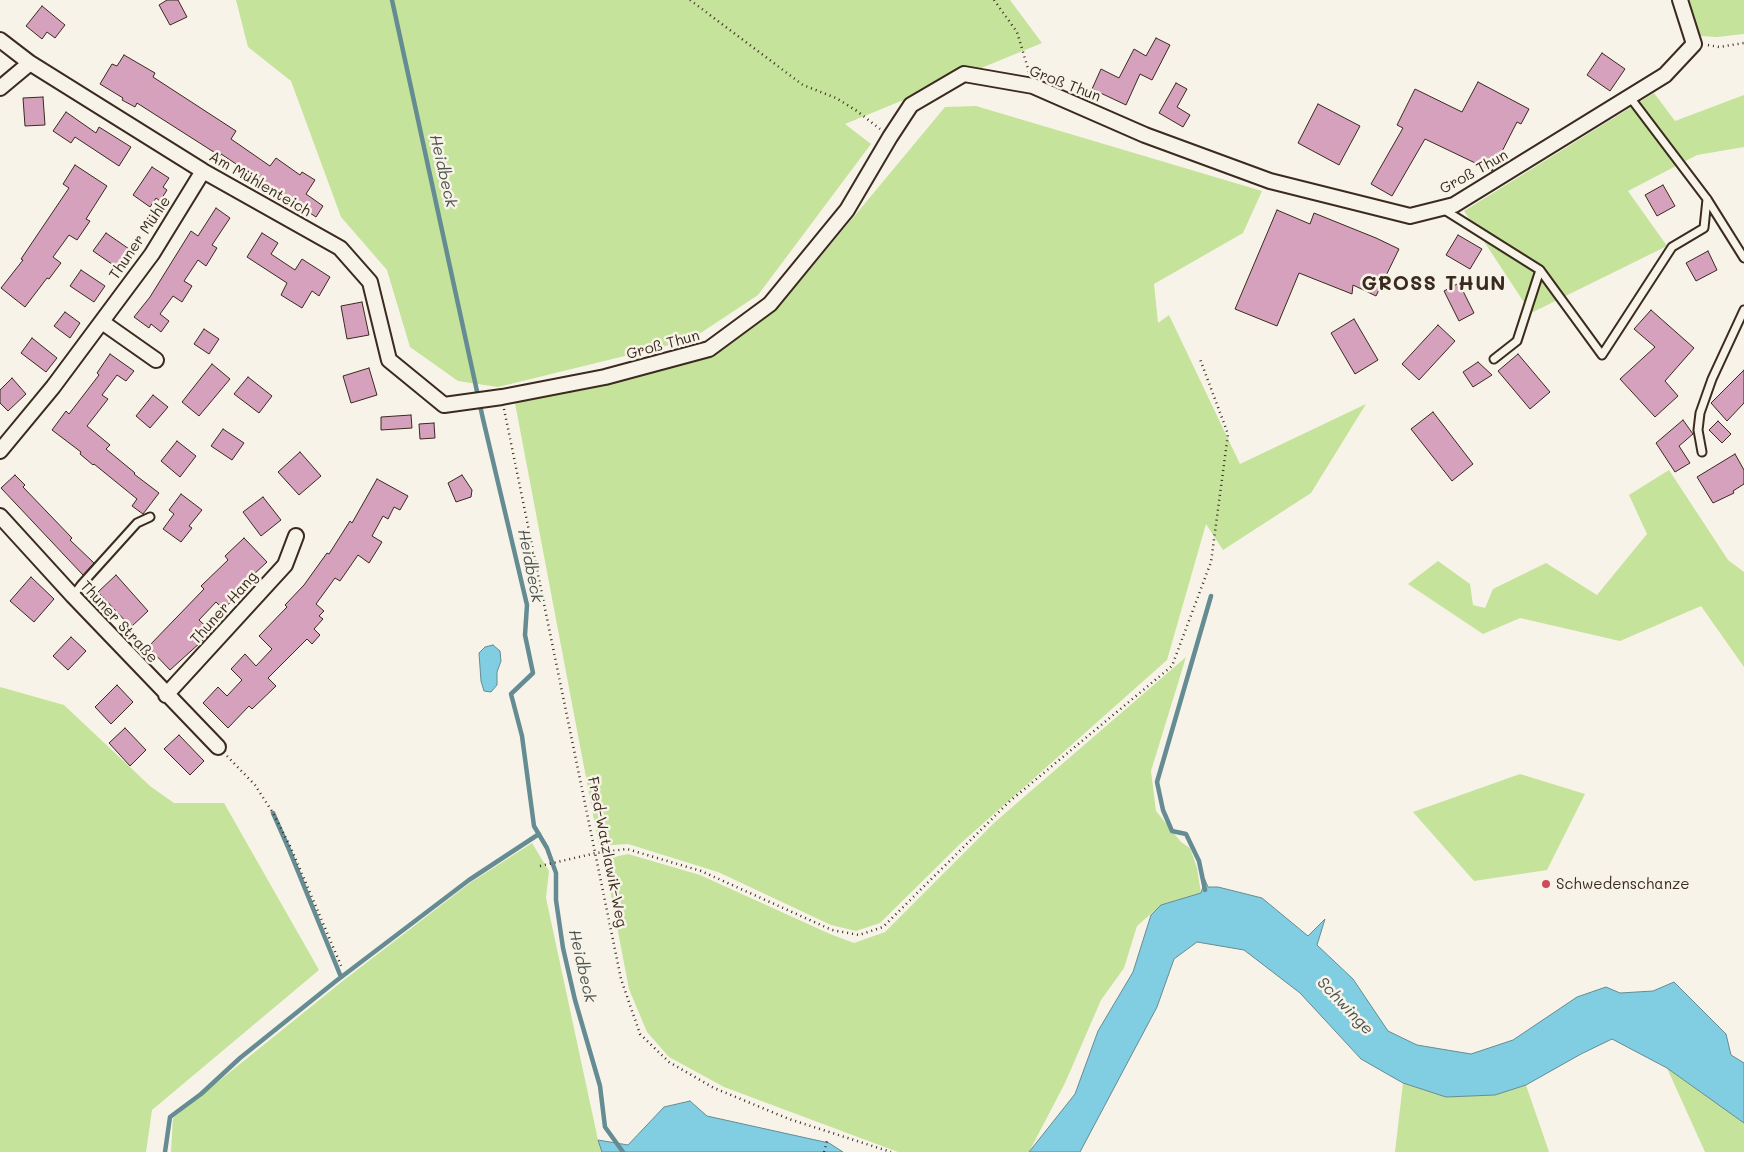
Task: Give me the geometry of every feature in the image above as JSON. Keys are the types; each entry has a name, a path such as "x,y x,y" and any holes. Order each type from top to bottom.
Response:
{"street":[{"path":"1680,0 1694,44"},
{"name":"Am Mühlenteich","path":"0,40 30,63 203,171 340,248 370,282 389,360 444,405"},
{"name":"Groß Thun","path":"444,405 502,397 606,377 709,349 770,304 847,210 911,105 964,74 1033,86 1145,135 1270,181 1410,216 1454,205 1665,75 1694,44"},
{"path":"0,88 30,63"},
{"name":"Thuner Mühle","path":"0,451 22,426 152,254 203,171"},
{"path":"102,322 156,360"},
{"name":"Thuner Straße","path":"0,516 166,695 218,747"},
{"name":"Thuner Hang","path":"166,695 285,565 296,536"}],"lane":[{"path":"1630,96 1707,199 1744,258"},
{"path":"1442,208 1540,270 1602,355 1672,247 1704,228 1707,199"},
{"path":"1494,359 1517,341 1540,270"},
{"path":"1702,452 1698,430 1700,413 1712,378 1744,310"},
{"path":"73,596 80,585 137,523 150,517"}],"path":[{"path":"690,0 803,85 836,98 857,111 890,137"},
{"path":"994,0 1017,32 1033,86"},
{"path":"1694,44 1718,47 1744,43"},
{"path":"540,866 627,848 701,871 832,930 858,935 883,927 1010,801 1172,666 1211,562 1228,434 1200,359"},
{"name":"Fred-Watzlawik-Weg","path":"502,397 621,979 640,1034 668,1062 714,1088 789,1119 891,1152"},
{"path":"218,747 255,785 266,801 291,848 342,968"},
{"path":"824,1152 827,1141"}],"green space":[{"path":"236,0 1010,0 1042,43 845,124 871,144 758,295 690,340 498,387 458,381 410,347 387,270 341,217 291,81 248,47"},
{"path":"1688,0 1744,0 1744,34 1717,37 1700,36"},
{"path":"1654,93 1675,121 1744,95 1744,147 1697,155 1628,191 1667,246 1531,313 1464,211"},
{"path":"976,106 1262,191 1243,233 1154,284 1158,323 1169,315 1240,464 1366,404 1311,493 1223,550 1206,524 1167,660 960,844 880,923 856,931 831,925 718,872 628,844 599,846 515,403 711,357 778,308 945,107"},
{"path":"1669,470 1728,560 1744,572 1744,667 1701,606 1620,641 1520,618 1483,634 1408,584 1438,561 1470,584 1473,605 1485,608 1493,589 1546,563 1597,595 1647,534 1629,495"},
{"path":"1186,657 1151,771 1156,811 1181,842 1190,848 1197,868 1201,893 1161,905 1137,926 1124,968 1101,1000 1065,1083 1029,1152 898,1152 724,1087 669,1057 647,1032 629,989 604,859 628,854 700,875 854,943 885,932 995,822"},
{"path":"0,687 64,705 150,786 174,803 224,803 319,970 152,1110 146,1152 0,1152"},
{"path":"1520,774 1585,794 1547,870 1474,881 1413,812"},
{"path":"532,843 549,871 546,898 602,1152 171,1152 173,1118 344,980 470,883"},
{"path":"1667,1068 1744,1123 1744,1152 1705,1152"},
{"path":"1403,1083 1446,1097 1495,1095 1526,1085 1549,1152 1395,1152"}],"water":[{"path":"493,645 500,651 501,661 497,672 497,685 491,692 484,691 481,681 479,653 485,647"},
{"name":"Schwinge","path":"1205,880 1208,887 1218,887 1262,898 1308,936 1325,919 1317,945 1353,979 1388,1031 1417,1045 1471,1054 1513,1040 1577,997 1606,987 1620,993 1653,991 1674,982 1726,1034 1731,1055 1744,1063 1744,1123 1667,1068 1612,1039 1526,1085 1495,1095 1446,1097 1403,1083 1361,1059 1300,993 1244,950 1197,942 1174,959 1157,1007 1080,1152 1029,1152 1075,1094 1098,1031 1133,972 1151,915 1161,905 1201,893"},
{"path":"690,1101 707,1116 829,1143 843,1152 602,1152 598,1140 628,1145 664,1107"}],"building":[{"path":"167,0 178,0 187,17 170,25 159,5"},
{"path":"42,6 65,25 55,38 47,32 42,39 26,26"},
{"path":"1156,38 1170,45 1152,80 1140,74 1126,105 1092,89 1101,69 1119,78 1134,49 1146,56"},
{"path":"1602,53 1625,69 1610,91 1587,75"},
{"path":"124,55 155,73 153,77 236,131 231,139 270,166 276,158 300,175 302,172 315,180 306,194 323,206 316,217 221,154 220,156 137,103 135,107 122,100 123,98 100,84 112,64 117,66"},
{"path":"1478,82 1529,109 1521,124 1517,122 1492,171 1425,139 1392,196 1371,184 1403,128 1397,125 1415,89 1462,112"},
{"path":"1176,83 1187,89 1177,107 1190,115 1183,127 1159,113"},
{"path":"43,97 45,125 25,126 23,98"},
{"path":"1318,104 1360,126 1339,165 1298,143"},
{"path":"66,112 96,133 99,127 131,147 119,166 75,137 71,143 53,131"},
{"path":"75,165 107,186 86,219 90,221 77,240 69,235 53,257 61,263 25,307 1,288 23,260 21,259 69,188 63,184"},
{"path":"152,167 169,178 163,187 167,190 160,201 156,198 150,207 133,195"},
{"path":"1663,185 1675,206 1657,216 1645,195"},
{"path":"216,208 230,218 212,245 217,248 206,266 198,260 184,281 192,286 182,302 173,296 160,314 169,321 161,332 151,324 149,328 134,317 150,297 191,231 198,236"},
{"path":"1277,210 1310,224 1314,213 1399,249 1376,296 1353,285 1352,294 1299,273 1277,326 1235,309"},
{"path":"106,233 132,251 119,269 93,251"},
{"path":"262,233 278,243 271,254 295,270 302,259 330,277 319,296 312,291 302,308 281,295 287,283 247,257"},
{"path":"1458,235 1482,249 1470,269 1446,255"},
{"path":"1708,251 1717,270 1696,281 1686,263"},
{"path":"81,270 105,286 94,302 70,286"},
{"path":"1459,283 1474,313 1459,321 1444,291"},
{"path":"362,302 369,335 347,339 341,306"},
{"path":"1651,310 1694,348 1665,381 1678,396 1655,417 1620,379 1655,347 1634,329"},
{"path":"65,312 80,323 70,338 54,326"},
{"path":"1354,319 1378,360 1355,374 1331,333"},
{"path":"1438,325 1455,341 1419,380 1402,364"},
{"path":"204,329 219,339 209,354 194,344"},
{"path":"32,338 57,358 46,372 21,353"},
{"path":"110,354 134,371 126,381 117,375 102,395 108,399 87,426 110,445 106,449 159,493 143,514 132,506 137,499 52,430 66,411 69,414 99,375 97,373"},
{"path":"1518,354 1550,392 1530,409 1498,371"},
{"path":"1478,362 1492,375 1473,387 1463,372"},
{"path":"212,364 230,379 199,416 182,402"},
{"path":"369,368 377,395 351,403 343,376"},
{"path":"1744,370 1744,403 1727,421 1711,403"},
{"path":"248,377 272,396 259,413 234,394"},
{"path":"12,378 26,394 8,411 0,403 0,390"},
{"path":"153,395 168,407 150,428 136,416"},
{"path":"1433,412 1473,464 1452,481 1411,429"},
{"path":"411,415 412,428 381,430 381,417"},
{"path":"1683,420 1693,434 1679,446 1690,463 1675,472 1656,443"},
{"path":"1718,421 1731,434 1722,443 1709,430"},
{"path":"434,423 435,438 420,439 419,424"},
{"path":"223,429 244,443 232,460 211,446"},
{"path":"177,441 196,456 180,477 161,461"},
{"path":"300,452 321,476 299,495 278,472"},
{"path":"1735,454 1744,470 1744,484 1733,491 1734,493 1713,503 1697,477"},
{"path":"15,475 25,485 23,487 72,538 70,540 94,563 83,575 1,488"},
{"path":"462,475 472,490 471,497 456,502 448,483"},
{"path":"377,479 408,496 400,510 394,507 388,519 383,516 372,536 382,542 369,563 358,555 340,581 335,578 316,604 324,611 319,616 323,619 314,629 320,635 312,644 307,639 268,678 276,686 252,709 249,706 228,728 203,703 218,687 227,696 242,680 231,669 245,654 256,666 272,649 259,636 287,607 285,605 304,585 327,553 329,554 350,521 352,523"},
{"path":"181,494 202,510 189,526 192,528 181,542 163,529 174,514 169,510"},
{"path":"263,497 281,520 261,536 243,512"},
{"path":"244,538 267,562 237,590 240,594 223,609 216,602 199,620 212,632 170,670 148,647 204,589 201,586 228,560 225,556"},
{"path":"116,575 148,611 131,627 98,592"},
{"path":"31,577 54,599 34,622 10,601"},
{"path":"71,637 86,651 68,670 53,656"},
{"path":"117,685 133,702 111,724 95,707"},
{"path":"125,728 146,750 130,766 109,743"},
{"path":"179,735 204,761 190,775 164,749"}],"waterway":[{"name":"Heidbeck","path":"392,0 483,419 527,605 525,635 533,673 511,694 522,736 534,826 547,848 556,873 556,900 563,948 575,1000 600,1086 605,1127 623,1152"},
{"path":"1205,890 1199,861 1186,834 1172,831 1163,810 1157,782 1211,596"},
{"path":"273,813 341,977"},
{"path":"165,1152 170,1117 201,1094 240,1058 336,981 469,880 539,834"}],"place":[{"name":"Schwedenschanze","path":"1546,884"}],"district":[{"name":"GROSS THUN","path":"1434,284"}]}
